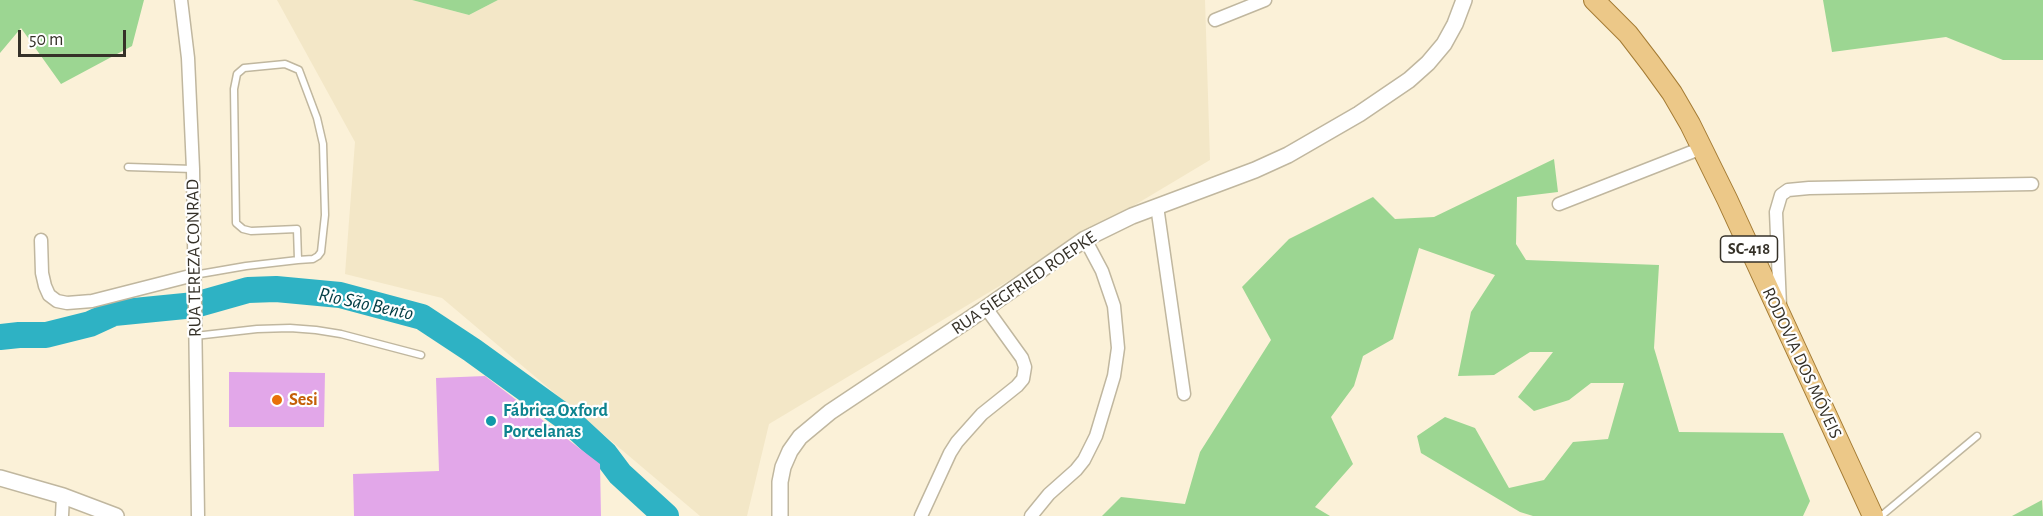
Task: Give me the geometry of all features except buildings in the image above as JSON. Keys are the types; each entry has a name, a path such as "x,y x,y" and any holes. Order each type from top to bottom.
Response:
{"main road":[{"name":"RODOVIA DOS MÓVEIS","path":"1594,0 1628,34 1651,64 1672,93 1702,148 1873,516"}],"street":[{"name":"RUA TEREZA CONRAD","path":"181,0 188,58 193,169 198,516"},
{"path":"1215,20 1265,0"},
{"name":"RUA SIEGFRIED ROEPKE","path":"780,516 778,502 780,483 783,466 790,451 800,437 838,406 1086,239 1132,216 1288,155 1325,135 1385,97 1428,63 1444,44 1464,0"},
{"path":"1559,204 1702,148"},
{"path":"1781,320 1776,212 1781,195 1788,190 2032,183"},
{"path":"1157,206 1184,394"},
{"path":"1031,516 1049,494 1084,460 1096,436 1114,376 1118,334 1114,306 1102,271 1086,239"},
{"path":"41,240 42,273 45,286 49,295 57,301 80,303 92,301 194,275"},
{"path":"921,516 957,442 982,414 1017,387 1023,379 1025,368 1022,358 986,308"},
{"path":"0,478 63,496 116,516"},
{"path":"62,516 63,496"}],"lane":[{"path":"194,275 246,266 313,259 321,252 325,215 323,144 317,118 299,70 285,64 244,68 237,74 234,89 236,223 243,229 251,231 297,230 298,260"},
{"path":"128,167 193,169"},
{"path":"195,336 257,329 307,329 341,334 421,355"},
{"path":"1881,516 1977,436"}],"shaded area":[{"name":"Fábrica Oxford Porcelanas","path":"277,0 412,0 469,15 498,0 1205,0 1210,160 769,424 747,516 700,516 442,298 345,274 355,142"}],"green space":[{"path":"0,0 144,0 132,46 61,84 21,28 0,53"},
{"path":"412,0 498,0 469,15"},
{"path":"1823,0 2043,0 2043,60 2003,60 1946,37 1832,52"},
{"path":"1554,159 1558,192 1517,197 1516,244 1526,260 1659,265 1654,348 1679,432 1783,433 1810,501 1803,516 1533,516 1520,512 1421,453 1417,436 1445,417 1475,428 1509,488 1544,480 1573,442 1608,439 1624,383 1591,383 1569,400 1534,411 1518,397 1553,352 1530,352 1494,375 1458,376 1471,312 1495,275 1419,248 1393,339 1363,356 1354,386 1331,417 1353,464 1315,507 1330,516 1102,516 1121,497 1185,504 1200,452 1271,340 1242,287 1289,239 1373,197 1395,219 1434,217"},
{"path":"2042,500 2043,516 2012,516"}],"waterway":[{"name":"Rio São Bento","path":"0,337 46,335 90,324 114,313 195,305 248,290 276,289 340,295 422,317 566,418 605,454 620,474 666,516"}],"place":[{"name":"Sesi","path":"277,400"},
{"name":"Fábrica Oxford Porcelanas","path":"491,421"}]}
